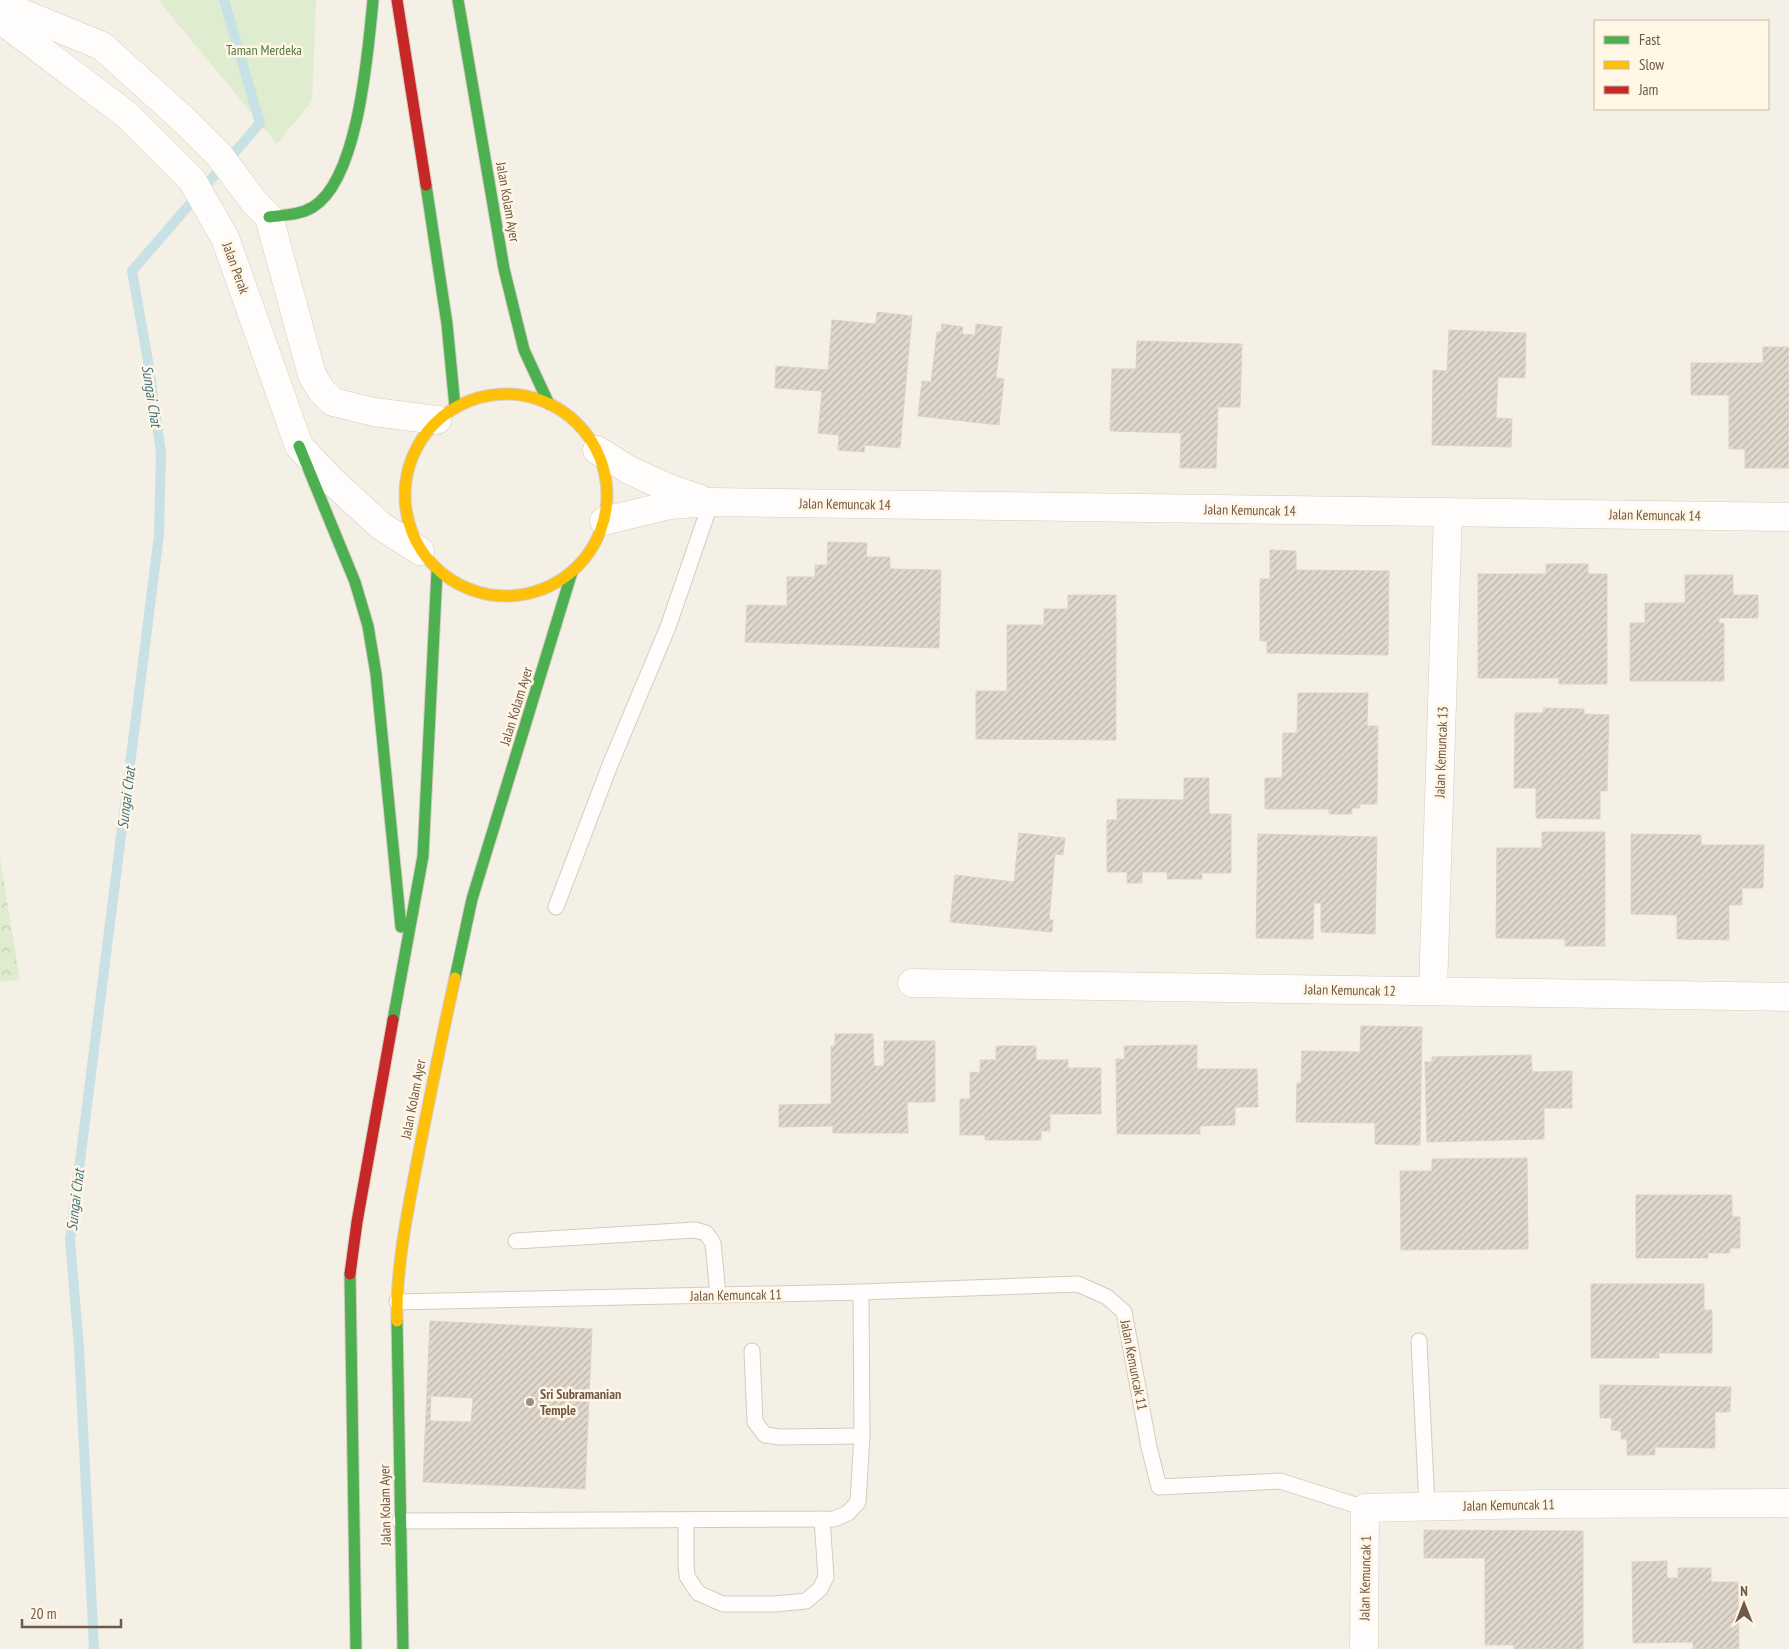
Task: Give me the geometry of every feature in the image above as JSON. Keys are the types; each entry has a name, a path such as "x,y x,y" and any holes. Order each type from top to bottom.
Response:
{"main road":[{"path":"262,210 300,213 318,204 336,182 348,155 354,128 369,46 373,0"},
{"path":"397,0 447,324 446,414"},
{"name":"Jalan Kolam Ayer","path":"458,0 504,269 524,350 549,404"},
{"path":"502,394 526,396 549,404 568,416 585,432 597,450 605,473 607,497 604,521 597,540 586,557 572,572 552,586 529,594 505,597 480,593 457,585 429,561 408,525 404,497 407,468 418,442 446,414 478,398 502,394"},
{"path":"299,446 355,582 368,626 376,674 404,961"},
{"path":"356,1649 350,1272 357,1222 423,856 429,561"},
{"name":"Jalan Kolam Ayer","path":"403,1649 397,1302 404,1226 437,1058 472,899 572,572"}],"street":[{"path":"0,4 102,46 185,121 219,155 262,210 312,375 321,390 333,402 374,412 446,414"},
{"name":"Jalan Perak","path":"0,19 127,115 192,180 225,238 299,446 330,480 381,526 429,561"},
{"name":"Jalan Kemuncak 14","path":"597,450 630,470 666,488 711,502"},
{"name":"Jalan Kemuncak 14","path":"604,521 670,505 711,502 1789,517"},
{"name":"Jalan Kemuncak 13","path":"1433,992 1448,512"},
{"name":"Jalan Kemuncak 12","path":"912,983 1789,997"},
{"name":"Jalan Kemuncak 11","path":"1366,1508 1789,1503"},
{"name":"Jalan Kemuncak 1","path":"1364,1649 1366,1508"}],"lane":[{"path":"556,907 610,765 668,627 711,502"},
{"path":"516,1241 695,1230 706,1233 713,1243 718,1295"},
{"name":"Jalan Kemuncak 11","path":"397,1302 861,1292 1078,1284 1107,1297 1124,1312 1149,1447 1159,1487 1280,1481 1366,1508"},
{"path":"400,1521 834,1519 848,1513 858,1502 862,1436 861,1292"},
{"path":"1419,1341 1427,1506"},
{"path":"752,1350 755,1422 765,1434 780,1437 862,1436"},
{"path":"686,1520 686,1563 688,1576 698,1593 723,1604 775,1604 806,1602 820,1589 826,1577 822,1519"}],"green space":[{"name":"Taman Merdeka","path":"158,0 316,0 312,101 277,144"},
{"path":"0,858 20,980 0,982"}],"building":[{"path":"877,312 912,316 900,448 865,445 864,452 838,450 839,435 818,433 822,391 775,388 776,366 828,370 832,320 876,324"},
{"path":"942,324 963,327 962,334 975,335 976,324 1002,327 996,378 1004,379 999,425 918,416 922,381 931,382 937,332 941,332"},
{"path":"1449,330 1526,333 1525,378 1498,377 1496,418 1512,419 1511,447 1432,445 1433,370 1447,371"},
{"path":"1137,341 1242,344 1240,407 1218,407 1216,468 1180,468 1181,433 1110,431 1112,369 1136,369"},
{"path":"1763,347 1789,347 1789,468 1745,468 1745,449 1729,449 1729,395 1691,395 1691,363 1763,363"},
{"path":"828,542 867,543 866,557 890,557 890,569 941,570 939,648 745,642 747,605 787,606 787,577 815,577 815,565 827,565"},
{"path":"1270,550 1296,551 1296,570 1389,571 1388,655 1267,653 1267,641 1260,641 1260,579 1270,579"},
{"path":"1546,564 1588,564 1588,574 1607,574 1607,684 1559,684 1559,678 1478,678 1478,574 1546,574"},
{"path":"1685,575 1733,575 1733,595 1758,595 1758,618 1719,618 1719,623 1724,623 1724,681 1630,681 1630,623 1645,623 1645,603 1685,603"},
{"path":"1068,595 1116,595 1116,740 976,739 976,691 1007,691 1007,625 1044,625 1044,609 1068,609"},
{"path":"1298,693 1368,693 1367,726 1378,726 1377,804 1360,804 1360,808 1352,808 1352,814 1329,814 1329,809 1265,809 1265,778 1282,778 1283,733 1297,733"},
{"path":"1544,708 1584,709 1584,714 1609,715 1607,791 1600,791 1600,819 1536,818 1536,788 1514,788 1515,713 1543,713"},
{"path":"1184,778 1209,778 1209,814 1231,814 1231,873 1202,873 1202,879 1167,879 1167,872 1142,872 1142,883 1127,883 1127,872 1107,872 1107,820 1117,820 1117,799 1184,800"},
{"path":"1542,832 1605,832 1605,946 1565,946 1565,939 1496,938 1497,848 1542,848"},
{"path":"1019,833 1065,838 1063,855 1055,854 1049,920 1053,920 1052,932 950,922 955,875 1014,882"},
{"path":"1258,834 1377,837 1375,934 1321,932 1321,903 1314,903 1313,939 1256,938"},
{"path":"1631,834 1701,835 1701,845 1764,845 1763,888 1742,888 1742,905 1729,905 1729,940 1677,939 1677,915 1631,914"},
{"path":"1361,1026 1422,1027 1420,1145 1375,1144 1375,1123 1296,1122 1297,1083 1301,1083 1302,1051 1360,1052"},
{"path":"835,1034 873,1034 874,1066 884,1066 884,1041 935,1041 935,1102 907,1102 908,1133 833,1133 833,1126 779,1127 779,1105 831,1104 831,1046 835,1046"},
{"path":"1197,1045 1197,1069 1257,1069 1258,1107 1235,1107 1235,1125 1200,1126 1200,1134 1117,1134 1116,1059 1125,1059 1124,1046"},
{"path":"996,1046 1036,1046 1036,1060 1068,1060 1068,1068 1101,1068 1101,1114 1050,1114 1050,1131 1041,1131 1041,1140 985,1140 985,1135 960,1135 960,1099 970,1099 970,1072 980,1073 980,1060 996,1060"},
{"path":"1531,1055 1532,1072 1572,1071 1572,1108 1544,1108 1544,1139 1427,1142 1425,1062 1432,1062 1432,1057"},
{"path":"1527,1158 1528,1249 1401,1250 1400,1171 1432,1171 1432,1159"},
{"path":"1636,1195 1732,1195 1732,1217 1740,1217 1740,1248 1730,1248 1730,1253 1708,1253 1708,1258 1636,1258"},
{"path":"1591,1284 1704,1284 1704,1310 1712,1310 1712,1353 1659,1353 1659,1358 1591,1358"},
{"name":"Sri Subramanian Temple","path":"430,1321 592,1329 585,1489 423,1482","holes":["431,1396 473,1398 471,1422 430,1421"]},
{"path":"1600,1385 1731,1387 1730,1412 1715,1412 1715,1448 1655,1447 1655,1455 1627,1455 1627,1439 1621,1439 1621,1431 1611,1430 1612,1418 1600,1418"},
{"path":"1424,1530 1583,1531 1583,1649 1514,1649 1514,1645 1485,1645 1485,1558 1424,1558"},
{"path":"1667,1561 1667,1578 1678,1578 1678,1568 1711,1568 1711,1582 1738,1582 1739,1649 1693,1649 1693,1642 1633,1643 1632,1562"}],"waterway":[{"name":"Sungai Chat","path":"94,1649 79,1347 70,1240 159,535 161,453 148,361 132,271 260,123 224,0"}],"traffic: fast":[{"path":"269,217 297,213 313,207 329,192 341,170 351,142 358,112 364,80 373,0"},
{"path":"458,0 504,269 524,350 549,404"},
{"path":"426,185 447,324 455,407"},
{"path":"299,446 355,582 368,626 376,674 401,927"},
{"path":"393,1020 423,856 437,571"},
{"path":"455,978 472,899 572,572"},
{"path":"350,1274 356,1649"},
{"path":"397,1321 403,1649"}],"traffic: slow":[{"path":"496,394 516,394 535,398 554,406 578,423 590,439 599,456 605,475 607,495 605,515 599,534 590,551 578,567 554,584 535,592 516,596 496,596 477,592 458,584 434,567 417,543 409,524 405,505 405,485 409,466 417,447 434,423 458,406 477,398 496,394"},
{"path":"397,1321 398,1281 406,1221 455,978"}],"traffic: jam":[{"path":"397,0 426,185"},
{"path":"350,1274 357,1222 393,1020"}],"place":[{"name":"Sri Subramanian Temple","path":"530,1402"}]}
